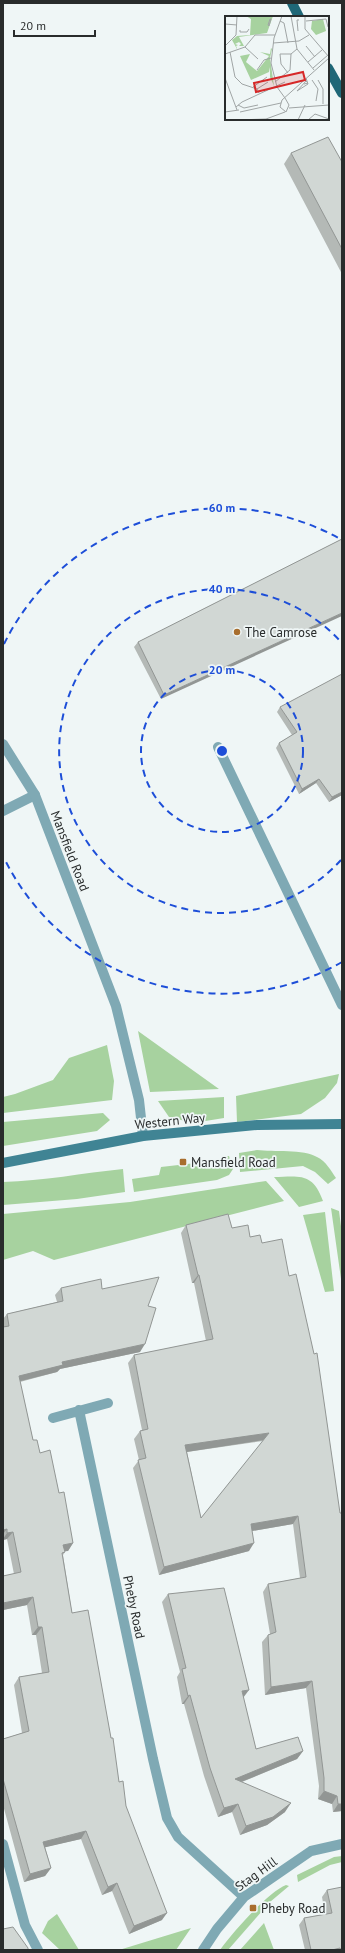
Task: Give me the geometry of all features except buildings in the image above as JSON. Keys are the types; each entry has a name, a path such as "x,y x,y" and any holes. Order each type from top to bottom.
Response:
{"main road":[{"path":"292,3 299,16"},
{"path":"329,70 342,93"}],"street":[{"name":"Mansfield Road","path":"3,744 35,794 118,1012 139,1100 143,1136"},
{"path":"218,747 342,1005"},
{"path":"3,811 35,794"},
{"name":"Western Way","path":"3,1163 143,1136 257,1125 342,1124"},
{"path":"53,1418 108,1403"},
{"name":"Pheby Road","path":"79,1410 153,1759 167,1818 178,1837 244,1897"},
{"path":"3,1844 25,1925 38,1950"},
{"name":"Stag Hill","path":"203,1950 217,1929 244,1897 311,1851 342,1844"}],"green space":[{"path":"138,1031 219,1089 150,1092"},
{"path":"107,1045 114,1081 112,1100 3,1113 3,1097 53,1080 69,1058"},
{"path":"339,1074 337,1083 325,1098 301,1114 237,1122 236,1096"},
{"path":"224,1097 224,1118 193,1123 169,1117 158,1101"},
{"path":"103,1113 110,1120 97,1131 3,1146 3,1122"},
{"path":"257,1150 311,1154 323,1161 336,1178 328,1184 315,1172 303,1166 240,1172 239,1153"},
{"path":"225,1156 229,1156 233,1169 229,1175 217,1180 134,1192 132,1179 159,1175 161,1167 222,1160"},
{"path":"123,1169 125,1192 77,1199 3,1205 3,1182 48,1179"},
{"path":"292,1176 305,1178 315,1185 323,1201 299,1207 274,1177"},
{"path":"266,1181 284,1201 54,1260 33,1251 3,1260 3,1214 130,1202"},
{"path":"331,1208 339,1211 342,1234 342,1286"},
{"path":"325,1212 334,1291 325,1292 303,1215"},
{"path":"342,1856 342,1862 330,1865 298,1882 297,1875 334,1857"},
{"path":"286,1885 289,1886 270,1902 228,1950 220,1950 241,1924 260,1904 278,1889"},
{"path":"57,1914 79,1950 60,1950 42,1933 48,1921"},
{"path":"264,1923 274,1950 240,1950"},
{"path":"191,1928 176,1950 119,1950"}],"place":[{"name":"The Camrose","path":"237,632"},
{"name":"Mansfield Road","path":"183,1162"},
{"name":"Pheby Road","path":"253,1908"}]}
